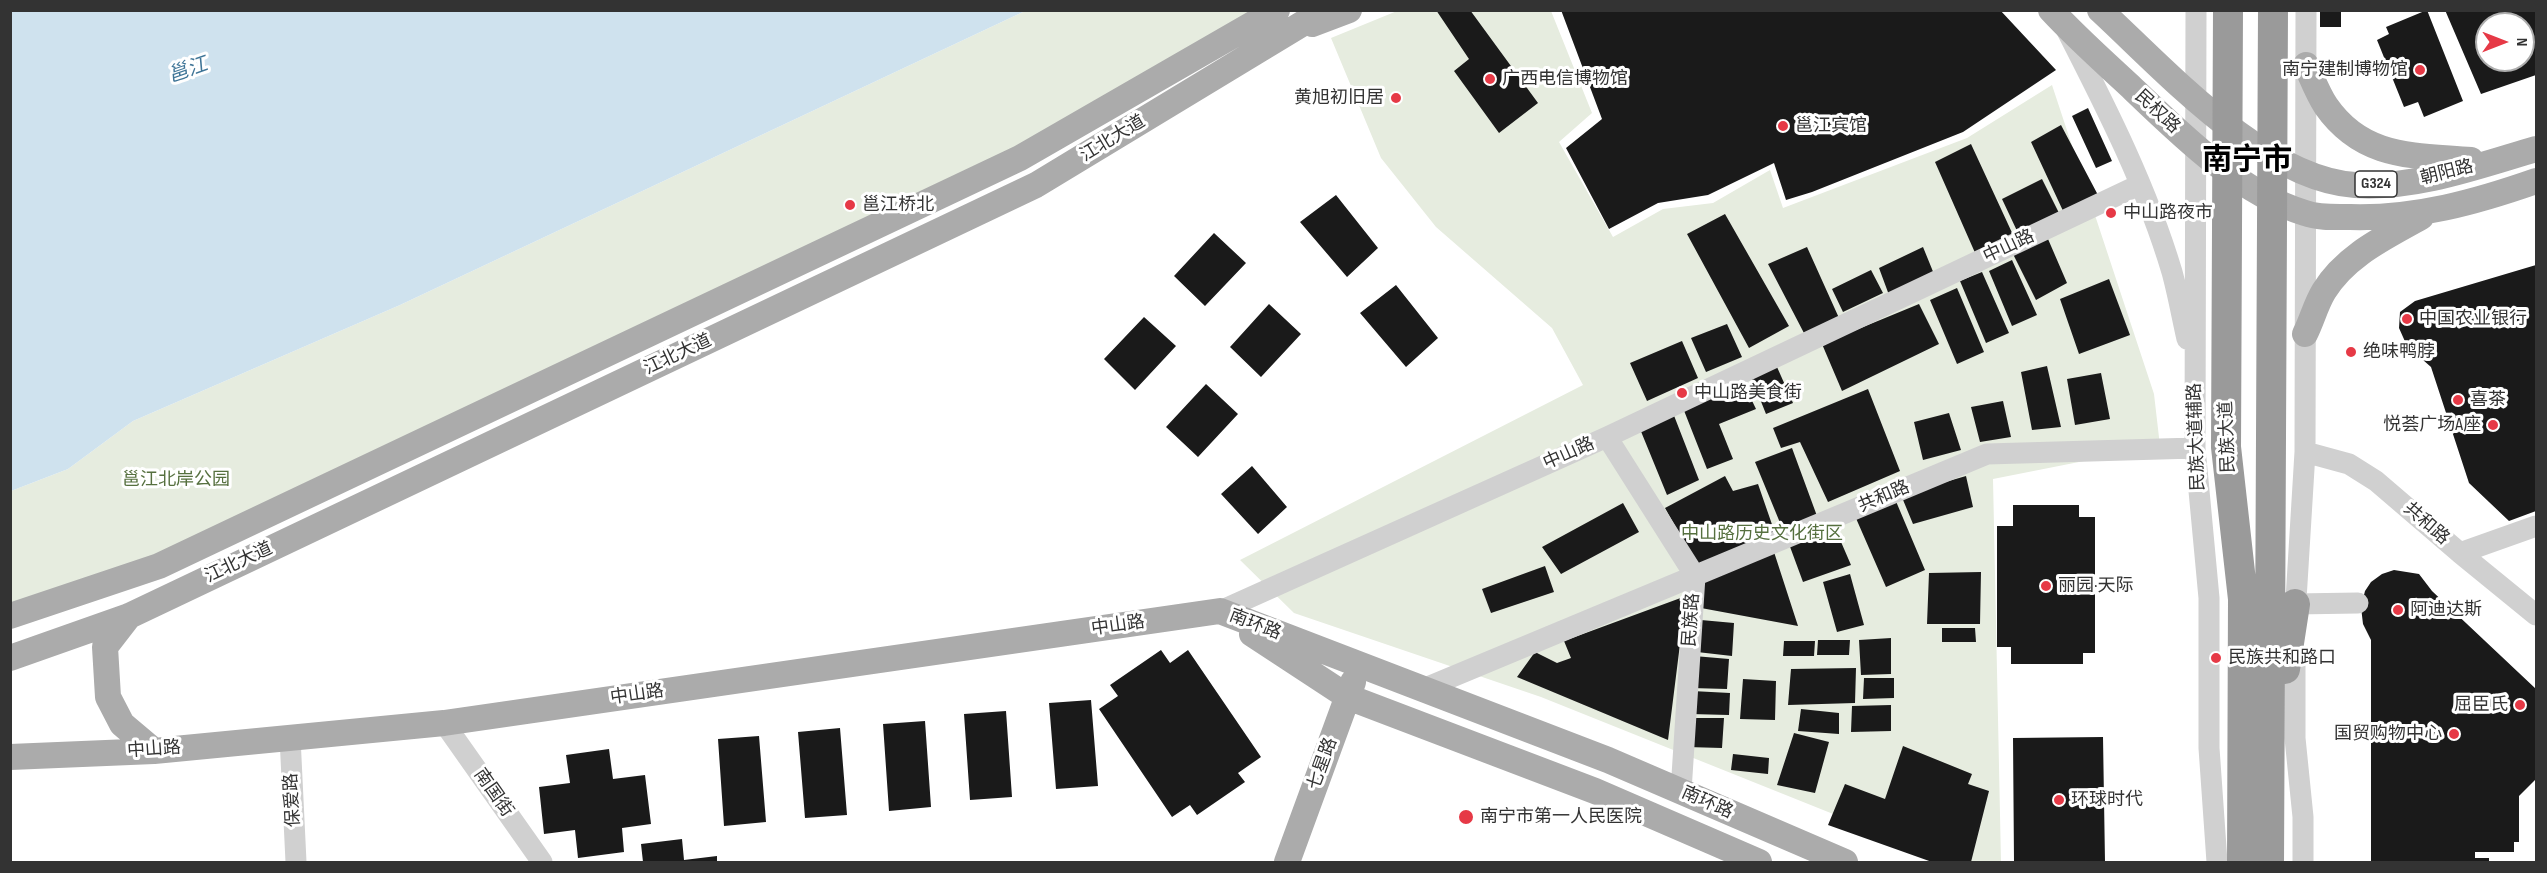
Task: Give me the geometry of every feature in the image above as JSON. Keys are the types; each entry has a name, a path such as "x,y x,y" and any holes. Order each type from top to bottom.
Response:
{"highway":[{"name":"民族大道","path":"2228,10 2226,447 2243,599 2242,862"},
{"path":"2270,862 2273,10"},
{"path":"2270,761 2295,604"}],"main road":[{"name":"江北大道","path":"10,616 159,566 999,168 1277,17 1325,10"},
{"path":"1277,17 1348,10"},
{"name":"民权路","path":"2100,10 2227,125"},
{"name":"江北大道","path":"10,658 129,616 1036,185 1277,17"},
{"name":"民权路","path":"2056,17 2196,147 2227,171 2273,201"},
{"path":"2306,65 2325,105 2343,128 2361,141 2381,150 2408,155 2492,162"},
{"name":"朝阳路","path":"2227,125 2273,156 2306,173 2326,181 2356,185 2418,181 2536,149"},
{"name":"朝阳路","path":"2273,201 2306,214 2369,218 2430,212 2497,195 2536,181"},
{"path":"2305,334 2324,291 2343,268 2367,247 2430,212"},
{"name":"南环路","path":"1220,611 1608,760 1845,862"},
{"name":"南环路","path":"1220,611 1348,697 1595,791 1759,862"},
{"name":"中山路","path":"10,757 154,751 444,723 1220,611"},
{"path":"129,616 105,647 108,698 122,724 154,751"},
{"name":"七星路","path":"1287,862 1359,665"}],"street":[{"name":"民族大道辅路","path":"2196,10 2195,448 2210,598 2209,748 2217,862"},
{"path":"2303,862 2303,816 2295,738 2295,604 2305,452 2306,10"},
{"path":"2056,17 2113,121 2139,185 2172,273 2195,376"},
{"name":"中山路","path":"1220,611 1606,437 2139,185"},
{"name":"民族路","path":"1606,437 1695,576 1681,791"},
{"name":"共和路","path":"1423,689 1987,454 2195,448"},
{"name":"共和路","path":"2305,452 2349,464 2376,481 2536,615"},
{"path":"2460,553 2536,526"},
{"path":"2295,604 2358,603"},
{"name":"南国街","path":"444,723 542,862"},
{"name":"保爱路","path":"290,737 296,862"}],"green space":[{"name":"邕江北岸公园","path":"1025,11 1277,11 1020,158 159,566 11,616 11,491 68,469 133,421 400,305"},
{"name":"中山路历史文化街区","path":"1397,11 1551,11 1592,113 1559,142 1613,237 1663,209 1713,203 1770,170 1783,208 1967,138 2052,85 2154,394 2160,446 1993,479 2001,862 1953,862 1541,697 1294,613 1240,560 1583,385 1552,328 1436,227 1381,158 1331,38"}],"water":[{"name":"邕江","path":"11,10 1025,11 400,305 133,421 68,469 11,491"}],"building":[{"name":"广西电信博物馆","path":"1436,10 1470,10 1538,103 1499,133 1454,71 1469,59"},
{"name":"邕江宾馆","path":"1561,10 2000,10 2056,70 1963,132 1812,192 1786,200 1774,163 1708,195 1658,203 1609,229 1566,148 1602,119"},
{"path":"2320,10 2341,10 2341,27 2320,27"},
{"name":"南宁建制博物馆","path":"2427,10 2463,101 2424,117 2418,102 2404,107 2377,40 2389,34 2386,27"},
{"path":"2445,10 2536,10 2536,75 2481,94"},
{"path":"2088,108 2112,161 2096,168 2072,116"},
{"path":"2061,125 2099,197 2064,213 2031,142"},
{"path":"1971,144 2014,237 1976,255 1935,162"},
{"path":"2042,179 2060,215 2018,233 2002,199"},
{"path":"1336,195 1378,248 1347,277 1300,222"},
{"path":"1725,214 1789,326 1749,348 1687,234"},
{"path":"1214,233 1246,263 1205,306 1174,276"},
{"path":"2048,239 2067,283 2036,300 2013,254"},
{"path":"1807,247 1839,318 1805,335 1768,264"},
{"path":"1923,247 1934,274 1889,295 1879,268"},
{"path":"2012,260 2037,315 2012,326 1989,271"},
{"name":"悦荟广场A座","path":"2536,265 2536,511 2509,521 2469,483 2431,367 2407,346 2399,328 2400,312 2415,301"},
{"path":"1871,270 1883,293 1843,312 1832,289"},
{"path":"1982,272 2009,333 1986,343 1960,281"},
{"path":"2109,279 2130,335 2079,354 2060,299"},
{"path":"1396,285 1438,338 1406,367 1360,313"},
{"path":"1957,288 1984,352 1957,364 1930,300"},
{"path":"1269,304 1301,334 1261,377 1230,347"},
{"path":"1919,304 1939,344 1842,391 1822,344"},
{"path":"1144,317 1176,346 1135,390 1104,359"},
{"path":"1727,324 1742,357 1706,372 1691,338"},
{"path":"1682,341 1698,378 1647,401 1630,363"},
{"path":"2047,366 2061,427 2032,430 2021,372"},
{"path":"1777,367 1793,403 1766,414 1752,379"},
{"path":"2101,373 2110,419 2075,425 2067,379"},
{"path":"1743,382 1756,409 1719,424 1733,459 1707,469 1683,408"},
{"path":"1206,384 1238,414 1198,457 1166,427"},
{"path":"1868,389 1900,471 1828,502 1800,442 1781,448 1773,428"},
{"path":"2003,401 2011,437 1980,442 1971,407"},
{"path":"1673,413 1699,480 1667,495 1640,429"},
{"path":"1949,413 1961,450 1923,460 1914,422"},
{"path":"1792,448 1817,516 1783,530 1755,462"},
{"path":"1252,466 1287,507 1258,534 1221,494"},
{"path":"1725,476 1733,491 1758,484 1776,536 1699,568 1665,508"},
{"path":"1966,476 1973,507 1913,524 1901,495"},
{"path":"1895,499 1925,570 1886,587 1855,516"},
{"path":"1623,503 1639,532 1561,574 1542,547"},
{"name":"丽园·天际","path":"2013,505 2079,505 2079,517 2095,517 2095,653 2083,653 2083,664 2011,664 2011,647 1997,647 1997,526 2013,526"},
{"path":"1835,528 1851,565 1803,582 1789,544"},
{"path":"1774,552 1798,626 1701,608 1703,583"},
{"path":"1545,566 1554,592 1491,613 1482,589"},
{"name":"国贸购物中心","path":"2394,570 2419,574 2432,591 2536,689 2536,779 2519,796 2519,842 2514,842 2514,852 2475,852 2475,858 2489,858 2489,862 2371,862 2371,640 2363,624 2361,607 2365,591 2371,582 2382,574"},
{"path":"1981,572 1980,624 1927,624 1929,573"},
{"path":"1850,574 1864,625 1837,632 1823,582"},
{"path":"1686,596 1668,740 1517,677 1535,652 1557,663 1571,658 1564,641"},
{"path":"1701,620 1734,623 1732,656 1697,652"},
{"path":"1942,628 1975,628 1976,642 1942,642"},
{"path":"1891,638 1891,674 1861,675 1859,640"},
{"path":"1818,640 1850,640 1849,655 1817,655"},
{"path":"1784,641 1815,641 1814,656 1783,656"},
{"path":"1161,650 1170,663 1188,650 1261,757 1238,773 1245,782 1197,815 1190,805 1172,817 1099,709 1118,696 1110,685"},
{"path":"1694,656 1729,659 1727,689 1691,688"},
{"path":"1856,668 1855,703 1788,705 1791,669"},
{"path":"1864,678 1894,678 1894,698 1863,699"},
{"path":"1743,679 1776,681 1775,720 1740,719"},
{"path":"1692,691 1730,693 1729,715 1690,714"},
{"path":"1091,700 1098,786 1056,789 1049,703"},
{"path":"1891,705 1891,731 1851,732 1852,706"},
{"path":"1801,709 1839,713 1839,734 1798,731"},
{"path":"1006,711 1012,797 970,800 964,714"},
{"path":"1690,718 1724,718 1722,748 1687,747"},
{"path":"925,721 931,807 889,811 883,724"},
{"path":"840,728 847,815 805,818 798,732"},
{"path":"1794,733 1829,742 1815,793 1777,785"},
{"path":"759,736 766,822 724,826 718,739"},
{"name":"环球时代","path":"2103,737 2105,862 2014,862 2013,738"},
{"path":"1903,746 1972,774 1968,784 1989,791 1971,862 1932,862 1828,825 1845,784 1885,799"},
{"path":"609,749 613,779 645,775 651,824 622,828 624,852 578,858 575,830 544,834 539,787 570,783 566,755"},
{"path":"1733,754 1769,758 1768,774 1731,770"},
{"path":"682,839 684,860 717,856 717,862 643,862 641,844"}],"place":[{"name":"南宁建制博物馆","path":"2420,70"},
{"name":"广西电信博物馆","path":"1490,79"},
{"name":"黄旭初旧居","path":"1396,98"},
{"name":"邕江宾馆","path":"1783,126"},
{"name":"邕江桥北","path":"850,205"},
{"name":"中山路夜市","path":"2111,213"},
{"name":"中国农业银行","path":"2407,319"},
{"name":"绝味鸭脖","path":"2351,352"},
{"name":"中山路美食街","path":"1682,393"},
{"name":"喜茶","path":"2458,400"},
{"name":"悦荟广场A座","path":"2493,425"},
{"name":"丽园·天际","path":"2046,586"},
{"name":"阿迪达斯","path":"2398,610"},
{"name":"民族共和路口","path":"2216,658"},
{"name":"屈臣氏","path":"2520,705"},
{"name":"国贸购物中心","path":"2454,734"},
{"name":"环球时代","path":"2059,800"},
{"name":"南宁市第一人民医院","path":"1466,817"}],"district":[{"name":"南宁市","path":"2247,161"}]}
